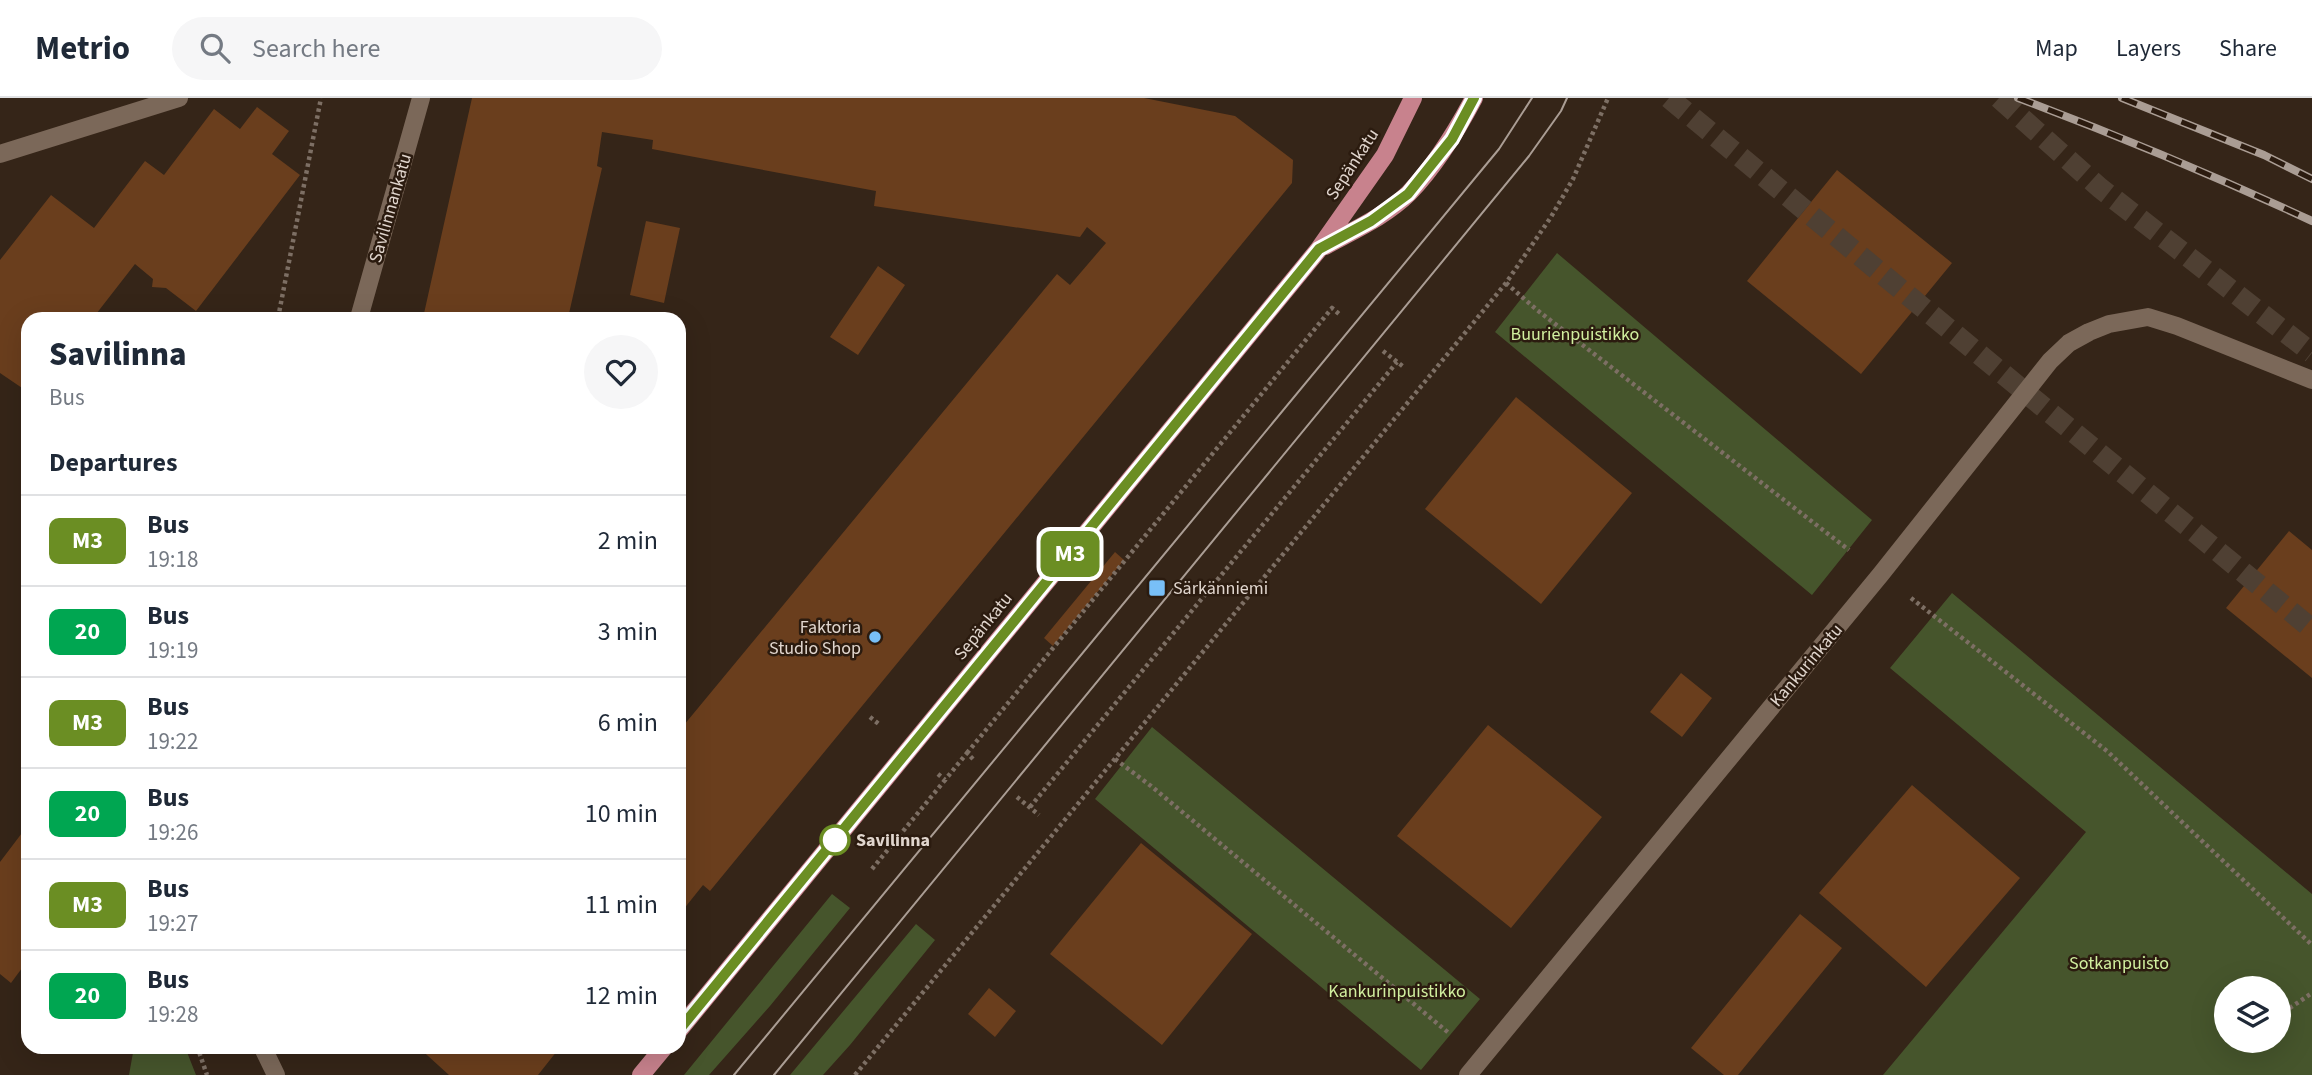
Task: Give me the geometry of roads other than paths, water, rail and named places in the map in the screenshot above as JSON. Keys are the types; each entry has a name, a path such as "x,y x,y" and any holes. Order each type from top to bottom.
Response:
{"main road":[{"name":"Sepänkatu","path":"686,1021 1319,249 1385,155 1413,98"},
{"name":"Sepänkatu","path":"1319,249 1371,221 1408,194 1452,139 1474,98"},
{"path":"641,1075 658,1054"}],"street":[{"path":"0,154 179,98"},
{"name":"Savilinnankatu","path":"361,312 421,98"},
{"name":"Kankurinkatu","path":"1468,1075 1881,574 2050,361 2069,343 2109,324 2148,317 2312,380"},
{"path":"266,1054 276,1075"}],"tunnel":[{"path":"1669,98 2312,629"},
{"path":"1999,98 2100,188 2312,353"}],"tram line":[{"path":"734,1075 1499,149 1532,98"},
{"path":"774,1075 1529,156 1561,111 1567,98"}],"railway":[{"path":"2018,98 2166,156 2312,221"},
{"path":"2122,98 2264,155 2312,179"}],"place":[{"name":"Särkänniemi","path":"1157,588"},
{"name":"Faktoria Studio Shop","path":"875,637"},
{"name":"Savilinna","path":"835,840"}],"park label":[{"name":"Buurienpuistikko","path":"1575,334"},
{"name":"Sotkanpuisto","path":"2119,963"},
{"name":"Kankurinpuistikko","path":"1397,991"}]}
